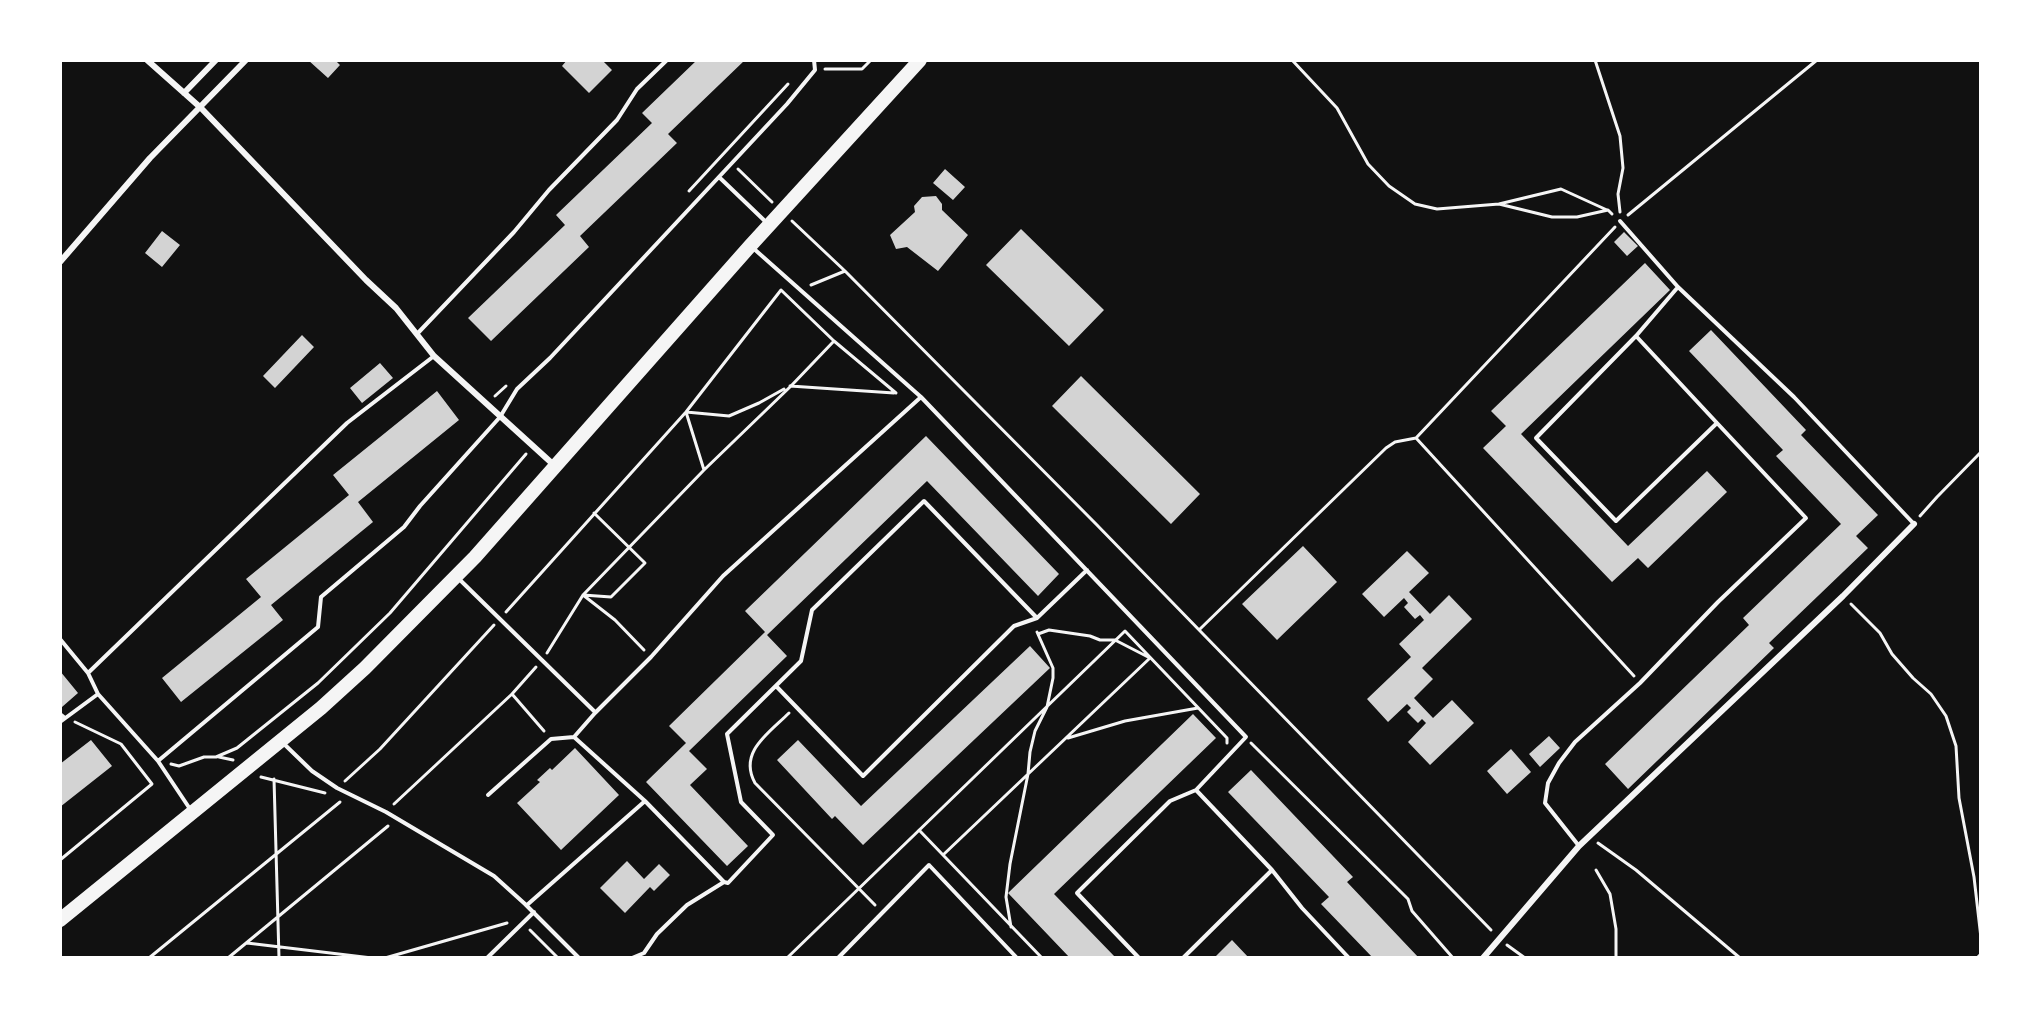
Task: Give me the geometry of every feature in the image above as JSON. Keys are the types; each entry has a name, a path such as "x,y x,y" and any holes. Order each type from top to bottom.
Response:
{"highway":[{"path":"60,920 250,767 365,668 456,576 556,467 750,246 920,60"}],"street":[{"path":"147,60 201,108 396,308 434,356 556,467"},
{"path":"184,93 216,60"},
{"path":"60,262 150,158 246,60"},
{"path":"1488,956 1579,846 1844,596 1914,524"}],"lane":[{"path":"417,335 514,232 549,190 617,120 637,89 667,60"},
{"path":"158,761 318,627 321,597 404,527 500,417 517,389 550,358 787,104 815,70 814,60"},
{"path":"719,177 769,225"},
{"path":"1620,221 1678,287 1794,397 1914,524"},
{"path":"750,246 921,397 1246,738 1196,790 1170,801 1077,893 1139,958"},
{"path":"1678,287 1636,336 1536,438 1616,521 1717,423"},
{"path":"1579,846 1545,803 1548,783 1559,763 1575,742 1640,683 1718,602 1806,518 1636,336"},
{"path":"88,673 346,423 434,356"},
{"path":"488,795 551,739 574,737 651,657 723,576 921,397"},
{"path":"632,958 644,953 657,934 687,905 724,882 728,883 773,835 741,802 727,734 801,661 812,610 924,501 1037,618"},
{"path":"776,686 863,776 1014,626 1037,618 1087,570"},
{"path":"456,576 595,713"},
{"path":"60,639 88,673 98,694 158,761 192,812"},
{"path":"60,722 98,694"},
{"path":"60,714 65,718"},
{"path":"574,737 645,801 724,882"},
{"path":"281,741 312,771 337,788 386,812 494,876 527,905 579,958"},
{"path":"1196,790 1272,870 1302,908 1349,958"},
{"path":"527,905 645,801"},
{"path":"838,958 929,866 1017,958"},
{"path":"1182,958 1272,870"},
{"path":"487,958 534,912"}],"path":[{"path":"1292,60 1337,108 1368,164 1389,186 1414,204 1437,209 1499,204 1561,189 1608,210 1620,221"},
{"path":"1595,60 1620,136 1623,168 1618,194 1620,221"},
{"path":"1199,630 1386,448 1395,442 1416,438 1620,221 1817,60"},
{"path":"1499,204 1552,218 1577,217 1608,210"},
{"path":"787,295 845,272 1500,939 1525,958"},
{"path":"337,788 380,749 686,412 782,290 834,341 896,393 791,386 729,416 686,412"},
{"path":"386,812 513,694 543,660 584,595 704,470 834,341"},
{"path":"686,412 704,470"},
{"path":"1416,438 1640,683"},
{"path":"216,757 237,748 318,683 368,636 533,446"},
{"path":"1914,524 1937,496 1981,452"},
{"path":"584,595 611,597 645,563 594,513"},
{"path":"584,595 615,620 651,657"},
{"path":"1844,596 1880,633 1892,654 1931,694 1946,716 1956,746 1959,798 1974,877 1981,938"},
{"path":"1011,927 1006,897 1010,864 1028,774 1030,752 1035,732 1047,707 1053,678 1053,668 1038,634 1037,618"},
{"path":"1038,634 1049,630 1090,636 1100,640 1115,640 1150,658"},
{"path":"787,958 1125,632 1227,738 1228,746"},
{"path":"944,855 1150,658"},
{"path":"513,694 551,739"},
{"path":"795,707 753,750 749,773 755,783 882,913"},
{"path":"1065,739 1125,721 1198,708"},
{"path":"60,860 152,784 121,744 65,718"},
{"path":"1246,738 1408,899 1412,911 1453,958"},
{"path":"149,958 344,799 261,777 250,767 236,760 204,757 179,766 158,761"},
{"path":"273,779 279,958"},
{"path":"228,958 388,826 380,821"},
{"path":"919,830 1042,958"},
{"path":"1589,837 1636,870 1740,958"},
{"path":"1596,870 1610,894 1616,929 1616,958"},
{"path":"386,958 520,920 558,958"},
{"path":"247,943 372,958"}],"building":[{"path":"308,60 335,60 340,65 328,78"},
{"path":"567,60 602,60 612,70 589,93 562,66"},
{"path":"697,60 745,60 668,134 677,143 580,236 589,247 491,341 468,318 565,225 556,215 652,123 642,113"},
{"path":"945,169 965,187 953,200 933,183"},
{"path":"936,196 942,204 942,210 968,235 938,271 907,247 896,249 890,235 915,212 914,206 922,197"},
{"path":"1021,229 1104,310 1069,346 986,265"},
{"path":"162,231 180,245 162,267 145,253"},
{"path":"1624,232 1638,246 1627,256 1614,242"},
{"path":"1645,263 1670,290 1521,434 1628,546 1707,471 1727,492 1648,568 1638,558 1612,582 1483,448 1506,426 1491,411"},
{"path":"1711,330 1806,430 1801,435 1878,515 1856,536 1868,548 1769,643 1774,648 1628,789 1605,764 1749,625 1743,618 1841,524 1776,456 1783,450 1689,351"},
{"path":"302,335 314,347 275,388 263,376"},
{"path":"380,363 393,378 362,403 350,388"},
{"path":"1081,376 1200,494 1171,524 1052,406"},
{"path":"437,391 459,420 358,502 373,522 271,605 283,620 181,702 162,678 261,597 246,579 349,495 333,475"},
{"path":"926,436 1059,574 1038,596 927,481 767,635 787,656 689,751 707,769 690,785 748,846 727,866 646,782 686,743 669,726 765,632 745,611"},
{"path":"1303,546 1337,582 1277,640 1242,604"},
{"path":"1407,551 1429,573 1409,592 1430,614 1449,595 1472,619 1422,668 1433,679 1414,698 1433,718 1452,700 1474,723 1430,765 1408,742 1426,723 1422,719 1418,723 1407,712 1411,708 1407,704 1388,722 1367,699 1411,657 1399,644 1424,620 1420,615 1415,619 1404,607 1408,603 1404,598 1384,617 1362,594"},
{"path":"1030,646 1050,668 863,845 835,816 832,819 777,760 798,740 861,806"},
{"path":"60,671 78,693 62,707 60,705"},
{"path":"1193,714 1216,738 1054,894 1116,958 1070,958 1008,893"},
{"path":"1549,736 1560,748 1540,767 1529,754"},
{"path":"91,740 112,766 60,807 60,764"},
{"path":"575,748 619,795 561,850 517,803 540,782 537,780 550,768 552,770"},
{"path":"1511,749 1531,772 1507,794 1487,771"},
{"path":"1251,770 1353,877 1347,882 1419,958 1373,958 1321,904 1329,897 1228,792"},
{"path":"627,861 644,879 659,864 670,875 654,891 650,887 625,913 600,888"},
{"path":"1232,940 1249,958 1214,958"}]}
